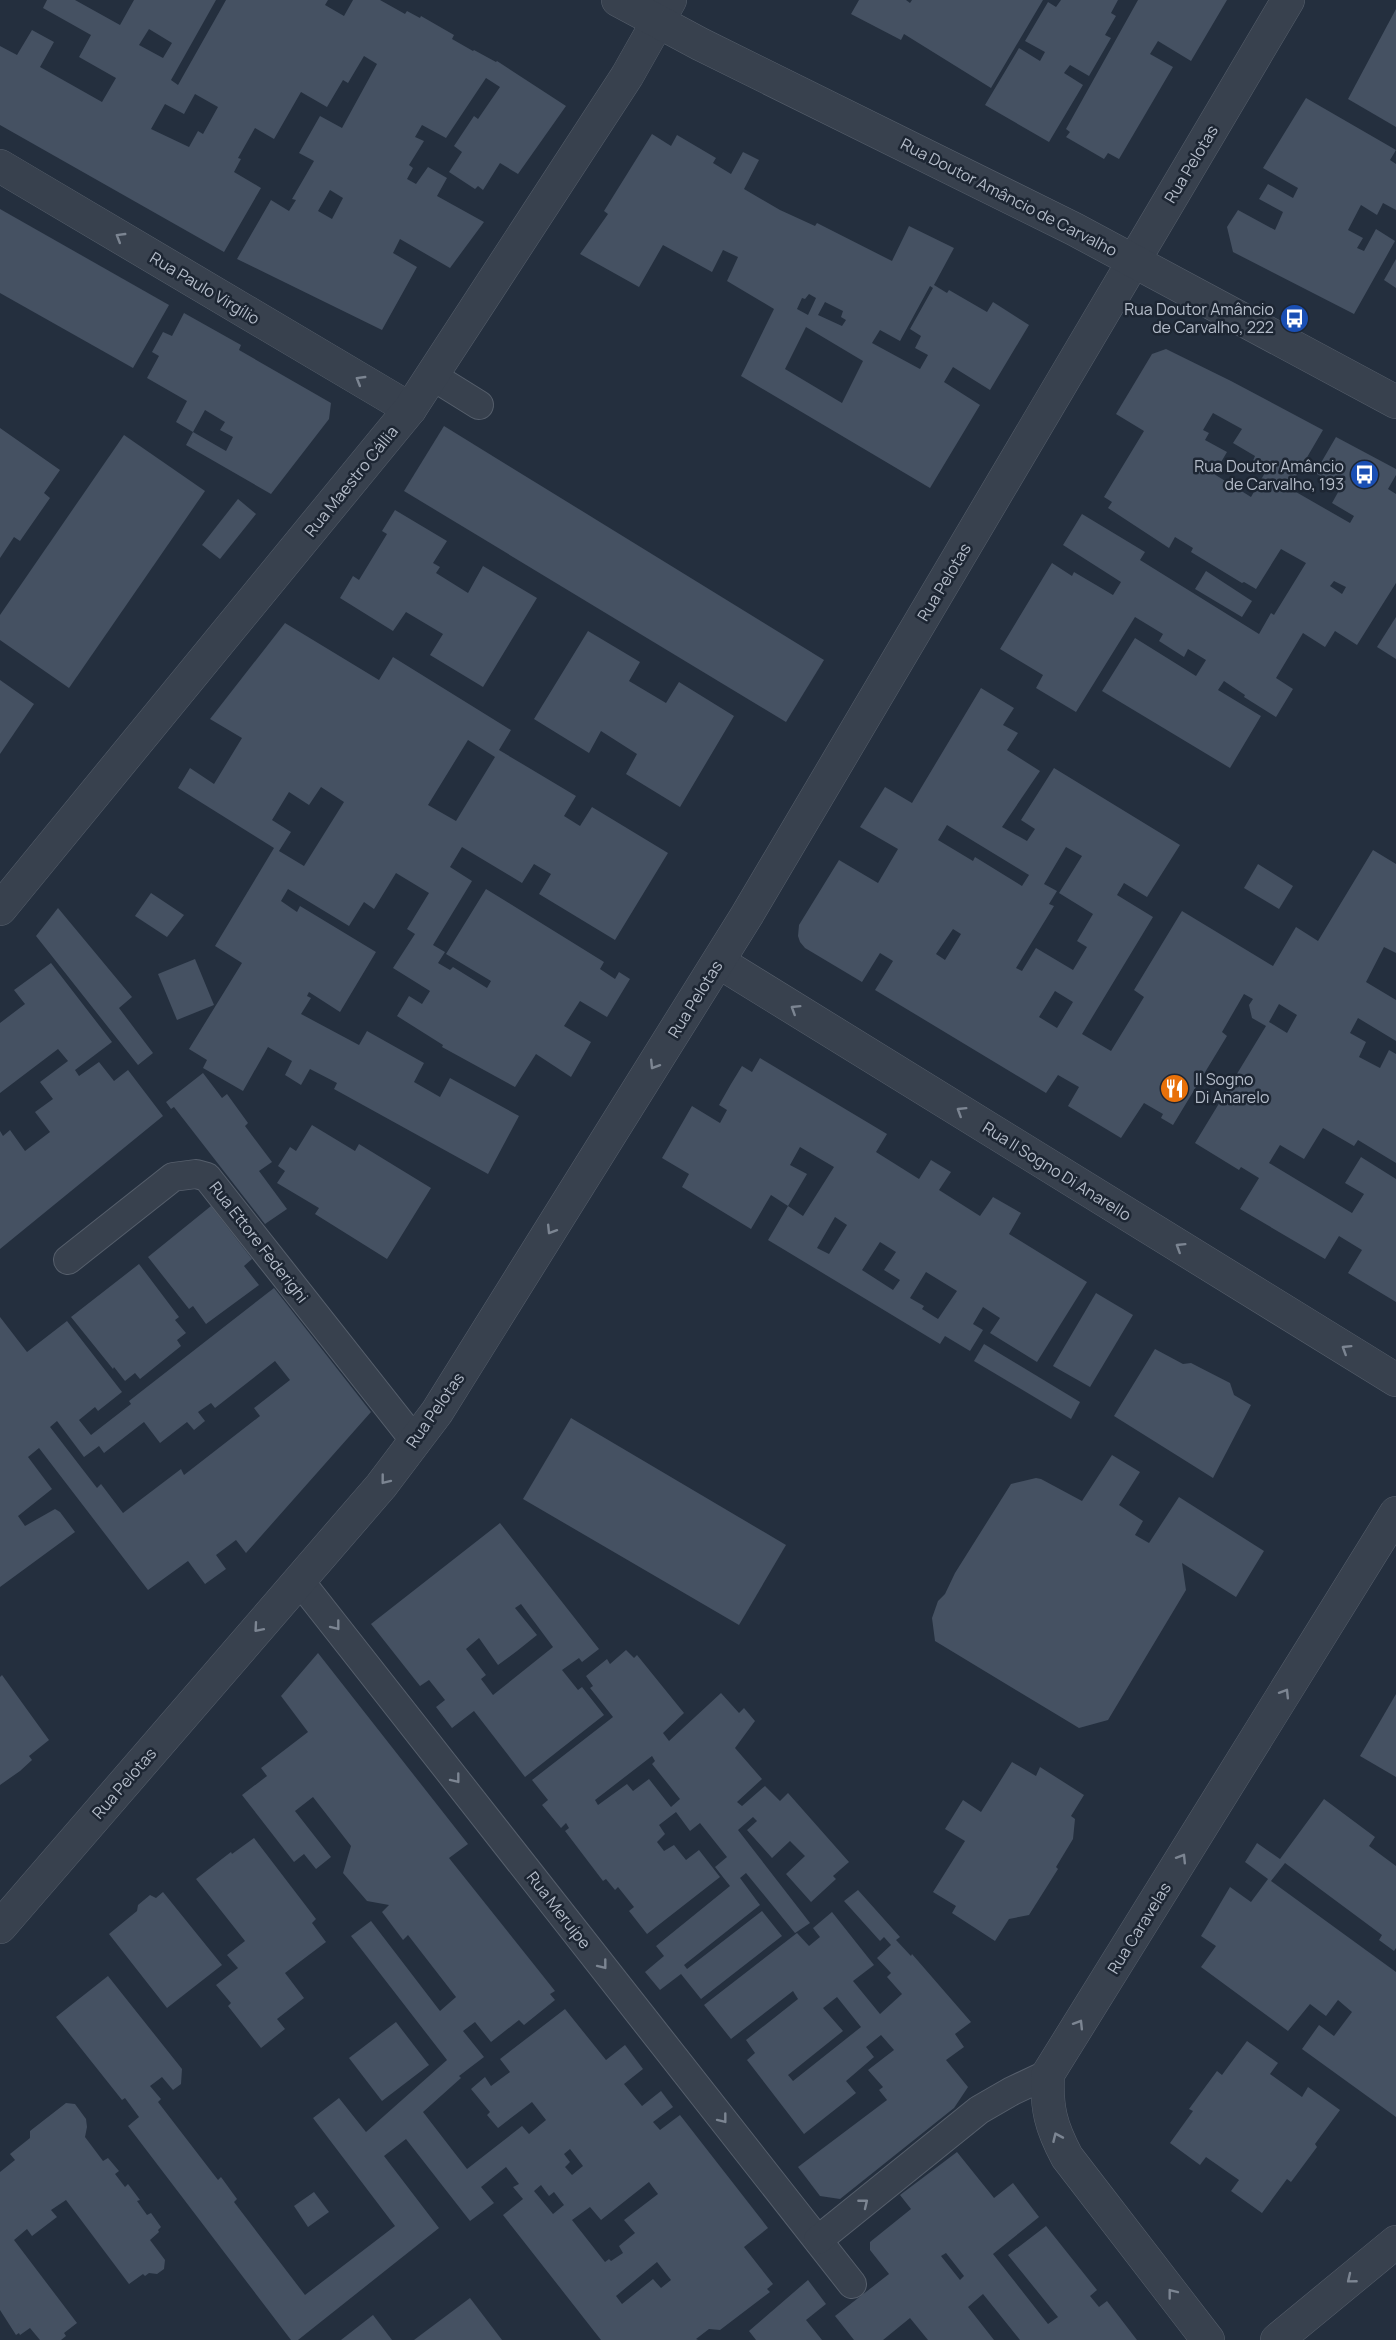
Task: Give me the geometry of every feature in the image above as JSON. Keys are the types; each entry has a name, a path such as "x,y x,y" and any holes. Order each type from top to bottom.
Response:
{"street":[{"name":"Rua Doutor Amâncio de Carvalho","path":"618,0 664,11 1396,402"},
{"name":"Rua Pelotas","path":"0,1927 381,1486 437,1412 719,962 1288,0"},
{"name":"Rua Maestro Cállia","path":"0,909 411,410 627,76 664,11"},
{"name":"Rua Paulo Virgílio","path":"0,166 411,410"},
{"name":"Rua II Sogno Di Anarello","path":"719,962 1396,1380"},
{"name":"Rua Caravelas","path":"1048,2074 1396,1513"},
{"path":"1048,2074 1049,2114 1054,2133 1067,2157 1208,2340"},
{"path":"1277,2340 1396,2242"}],"lane":[{"path":"434,377 479,405"},
{"name":"Rua Ettore Federighi","path":"68,1260 173,1177 196,1174 207,1177 415,1441"},
{"name":"Rua Meruípe","path":"299,1580 852,2284"},
{"path":"818,2240 979,2110 1048,2074"}],"building":[{"path":"47,0 75,0 120,25 134,0 216,0 171,80 178,85 226,0 328,0 325,5 344,16 353,0 380,0 405,14 407,11 420,18 421,16 454,35 452,39 497,61 566,106 518,174 500,163 483,190 478,186 475,189 449,172 462,152 454,146 474,116 478,119 500,87 486,78 446,138 422,125 415,137 424,141 409,165 413,168 407,179 416,184 428,167 447,178 437,196 484,222 450,268 400,239 393,253 417,267 382,330 237,259 271,200 289,211 296,200 292,199 314,161 299,153 320,116 342,128 377,64 364,56 348,83 343,80 327,107 301,92 274,139 255,128 238,158 241,159 234,172 261,188 224,252 0,125 0,46 17,55 32,30 54,42 40,67 102,102 116,78 79,57 91,35 43,8","holes":["149,29 172,43 163,58 139,45","195,94 218,107 203,134 198,131 189,147 151,129 165,104 184,114","330,190 343,198 332,219 318,211"]},
{"path":"859,0 906,0 910,3 912,0 1043,0 991,88 904,34 901,40 851,14"},
{"path":"1061,0 1118,0 1111,13 1116,16 1105,35 1111,38 1089,76 1070,65 1064,73 1083,85 1049,142 985,105 1019,48 1040,61 1045,52 1025,41 1048,2 1056,7"},
{"path":"1138,0 1227,0 1191,61 1158,41 1150,54 1173,67 1119,159 1108,153 1104,159 1066,137 1070,132 1066,129"},
{"path":"1396,9 1396,127 1348,99"},
{"path":"1306,98 1396,150 1390,160 1396,164 1396,210 1383,203 1377,215 1361,205 1348,230 1363,238 1357,248 1364,251 1376,229 1395,241 1354,314 1233,252 1227,227 1238,210 1275,230 1283,212 1259,199 1268,184 1293,198 1298,188 1263,168"},
{"path":"652,134 671,146 677,135 716,158 713,163 731,174 743,152 759,160 744,189 780,210 815,226 817,223 892,261 909,226 954,248 934,285 947,293 949,290 987,312 993,302 1029,325 990,390 953,367 944,382 980,405 930,488 741,376 774,309 727,281 738,257 723,250 712,272 663,245 639,287 580,254 608,214 604,211","holes":["930,286 933,288 910,329 921,336 915,348 928,355 920,369 872,343 880,330 900,341","809,294 816,298 808,315 797,309 802,298 805,299","825,302 843,311 841,317 846,320 842,326 818,315","806,327 863,361 842,403 785,369"]},
{"path":"0,209 169,305 133,368 0,293"},
{"path":"1396,259 1396,288 1384,280"},
{"path":"184,313 241,345 239,350 331,403 329,419 271,494 186,445 193,432 176,422 187,401 147,378 159,356 152,352 163,332 172,336","holes":["205,410 225,422 220,430 233,437 226,451 193,432"]},
{"path":"1166,349 1323,430 1289,488 1350,523 1354,516 1332,503 1341,487 1315,473 1336,437 1396,469 1396,475 1388,489 1396,494 1396,583 1357,645 1335,631 1325,647 1303,633 1276,678 1293,689 1276,717 1224,681 1218,690 1261,716 1230,768 1102,691 1135,638 1196,676 1206,660 1188,649 1184,657 1159,641 1163,634 1135,617 1076,712 1036,688 1043,675 1000,649 1052,563 1072,576 1074,572 1113,595 1121,582 1063,545 1082,514 1145,552 1140,560 1259,634 1271,613 1274,615 1306,563 1281,549 1256,589 1191,552 1193,548 1175,537 1169,548 1108,508 1112,502 1104,497 1144,431 1116,414 1152,354","holes":["1213,413 1242,429 1233,443 1255,456 1252,463 1266,471 1251,497 1214,474 1227,452 1205,440 1209,433 1203,430","1334,581 1346,587 1342,594 1330,586"]},
{"path":"444,426 824,660 786,722 404,491"},
{"path":"0,428 60,470 44,493 50,498 20,541 14,537 0,558"},
{"path":"124,435 205,491 69,688 0,640 0,615"},
{"path":"238,499 256,514 220,559 202,545"},
{"path":"395,510 447,541 433,563 440,567 436,573 468,593 483,566 537,598 483,687 430,655 443,634 406,612 393,631 340,598 353,576 359,580 387,534 382,531"},
{"path":"1206,571 1252,601 1242,617 1195,589"},
{"path":"1396,617 1396,659 1377,647"},
{"path":"285,623 379,680 393,657 511,730 499,750 576,796 564,816 580,826 592,807 668,853 615,940 539,894 551,874 534,864 522,883 462,847 450,867 472,881 433,945 445,952 438,963 450,970 453,967 487,988 491,981 446,954 486,889 604,962 600,969 615,979 619,972 630,979 607,1017 580,1001 564,1026 591,1042 571,1077 536,1054 515,1087 442,1047 443,1045 397,1016 409,996 422,1004 430,991 393,968 415,934 407,929 429,893 396,873 374,909 364,902 349,926 288,889 281,901 297,912 300,906 376,952 340,1012 309,992 307,996 311,998 301,1014 359,1045 367,1031 424,1063 414,1082 440,1097 450,1078 519,1116 488,1174 334,1089 337,1083 310,1069 301,1085 285,1075 292,1061 268,1047 243,1091 203,1068 207,1060 189,1049 242,963 215,946 274,848 178,788 190,768 214,784 242,738 210,719","holes":["468,740 495,757 456,821 428,805","321,787 344,802 304,866 279,851 291,832 272,820 289,792 309,805"]},
{"path":"588,631 640,662 629,681 666,703 679,682 734,716 680,807 626,774 637,754 601,731 589,753 534,719"},
{"path":"0,680 34,704 0,754"},
{"path":"981,688 1014,708 1003,725 1018,733 1007,750 1040,771 1002,827 1027,841 1035,829 1021,820 1054,768 1180,845 1147,897 1124,883 1117,895 1153,917 1082,1034 1111,1051 1144,997 1134,990 1182,911 1273,966 1296,927 1318,941 1373,850 1396,864 1396,953 1384,947 1366,982 1396,1000 1396,1041 1358,1018 1350,1033 1366,1042 1359,1057 1380,1068 1389,1050 1396,1054 1396,1163 1358,1140 1354,1146 1323,1128 1304,1159 1280,1145 1269,1163 1352,1213 1364,1194 1345,1183 1361,1157 1396,1179 1396,1302 1348,1273 1362,1250 1339,1236 1325,1259 1240,1209 1259,1178 1241,1167 1239,1170 1195,1143 1266,1026 1252,1018 1249,1005 1253,999 1244,994 1222,1032 1227,1036 1173,1125 1161,1118 1163,1114 1144,1103 1121,1138 1068,1106 1079,1087 1058,1075 1046,1093 875,990 893,961 880,953 862,982 805,948 798,936 799,925 839,860 878,883 898,849 860,827 885,787 912,803","holes":["947,825 1029,875 1022,886 975,857 973,861 938,840","1066,847 1082,856 1059,893 1093,914 1077,941 1087,947 1073,970 1036,948 1022,971 1016,968 1054,906 1049,904 1057,891 1044,884","953,929 961,934 945,960 936,954","1055,991 1073,1002 1057,1028 1039,1017","1279,1004 1297,1015 1287,1033 1269,1022"]},
{"path":"1258,864 1293,886 1279,909 1244,888"},
{"path":"151,893 184,915 167,937 135,916"},
{"path":"58,908 132,997 119,1008 153,1053 138,1065 36,936"},
{"path":"195,959 214,1005 177,1020 158,974"},
{"path":"51,963 112,1042 75,1070 79,1076 99,1062 114,1081 128,1070 163,1116 0,1249 0,1131 3,1136 10,1130 25,1151 50,1132 35,1112 53,1099 40,1082 68,1061 58,1049 0,1093 0,1023 25,1004 14,990"},
{"path":"760,1058 887,1134 876,1152 919,1179 931,1160 951,1172 939,1190 980,1216 993,1197 1021,1213 1009,1234 1087,1282 1037,1362 990,1333 1000,1318 983,1307 973,1324 983,1330 970,1351 945,1336 940,1344 768,1240 788,1206 771,1195 751,1229 682,1187 689,1174 662,1158 692,1106 720,1123 727,1110 719,1105 742,1066 752,1072","holes":["800,1147 834,1167 803,1216 788,1206 807,1174 790,1165","835,1217 847,1225 829,1254 817,1248","880,1242 896,1252 884,1270 900,1280 893,1290 862,1270","926,1272 957,1291 938,1319 922,1309 924,1306 910,1298"]},
{"path":"203,1073 222,1098 227,1094 248,1123 245,1126 272,1162 259,1171 287,1209 265,1224 174,1107 171,1109 166,1102"},
{"path":"312,1125 355,1151 359,1144 431,1188 387,1259 315,1214 319,1208 277,1183 285,1171 278,1166 290,1147 296,1151"},
{"path":"211,1206 252,1259 244,1266 259,1285 206,1324 193,1306 189,1309 148,1257"},
{"path":"139,1264 179,1317 175,1320 186,1333 177,1340 181,1346 140,1379 135,1373 125,1381 71,1317"},
{"path":"274,1288 371,1412 246,1553 236,1540 216,1555 226,1569 205,1584 188,1561 148,1590 39,1448 28,1457 52,1489 18,1516 25,1526 55,1509 60,1512 75,1532 0,1587 0,1317 27,1352 67,1321 122,1392 98,1411 95,1407 79,1420 91,1435 131,1404 129,1401","holes":["275,1361 290,1380 254,1408 260,1416 184,1475 181,1469 123,1513 101,1484 97,1488 50,1427 57,1421 84,1457 99,1446 104,1453 144,1422 160,1443 187,1422 194,1430 205,1421 198,1412 211,1403 215,1408"]},
{"path":"1096,1293 1133,1315 1090,1387 1053,1366"},
{"path":"984,1344 1080,1402 1071,1419 974,1361"},
{"path":"1155,1349 1183,1364 1191,1363 1230,1383 1234,1395 1251,1405 1213,1478 1114,1416"},
{"path":"571,1418 786,1545 739,1625 523,1499"},
{"path":"1112,1455 1140,1472 1119,1505 1143,1521 1135,1535 1149,1543 1179,1497 1264,1551 1236,1597 1182,1563 1186,1590 1108,1720 1079,1728 935,1641 932,1618 938,1601 945,1594 955,1573 1011,1484 1036,1478 1041,1479 1082,1501"},
{"path":"500,1523 599,1649 582,1662 579,1658 562,1670 578,1690 582,1687 604,1715 525,1777 474,1711 452,1728 436,1707 445,1700 429,1680 420,1686 371,1624","holes":["521,1604 553,1647 493,1695 481,1679 486,1675 466,1649 479,1638 498,1665 537,1635 515,1608"]},
{"path":"626,1650 634,1658 637,1655 684,1713 663,1733 669,1741 721,1693 739,1713 744,1708 755,1721 735,1748 762,1779 737,1802 742,1806 765,1786 780,1801 788,1793 849,1862 833,1876 836,1879 811,1902 786,1874 805,1856 790,1841 772,1858 747,1830 757,1821 753,1817 738,1830 810,1923 795,1933 746,1873 740,1878 760,1905 684,1965 687,1969 762,1911 782,1936 701,1999 681,1974 660,1990 645,1972 664,1956 656,1946 730,1886 715,1867 727,1857 700,1823 690,1831 676,1812 659,1825 665,1834 657,1842 664,1851 674,1845 686,1860 699,1850 720,1877 647,1934 629,1911 634,1907 618,1887 615,1890 606,1879 603,1881 565,1831 569,1828 566,1823 561,1828 542,1805 548,1800 532,1780 613,1717 590,1688 593,1686 586,1676 607,1659 610,1664","holes":["652,1756 655,1761 652,1764 680,1799 671,1807 649,1779 633,1791 627,1784 598,1805 595,1800"]},
{"path":"318,1653 468,1844 449,1858 555,1991 550,1994 555,2000 524,2025 519,2020 491,2042 475,2022 463,2031 484,2057 459,2076 461,2078 423,2112 467,2169 522,2126 529,2134 546,2120 532,2102 498,2128 487,2115 490,2112 471,2089 485,2077 491,2086 510,2072 500,2059 565,2009 606,2060 625,2045 643,2069 624,2084 642,2106 661,2091 673,2107 653,2122 660,2130 680,2115 768,2228 744,2247 773,2284 767,2289 770,2292 720,2330 709,2329 696,2339 698,2340 601,2340 503,2215 523,2199 513,2187 519,2184 506,2167 481,2187 494,2203 470,2221 406,2139 384,2156 439,2228 298,2340 291,2340 128,2126 139,2117 125,2098 122,2100 56,2017 108,1976 182,2069 181,2084 173,2090 162,2077 150,2086 161,2099 158,2102 218,2180 221,2177 237,2199 234,2202 305,2295 395,2226 313,2118 339,2098 366,2132 447,2060 351,1936 371,1921 440,2011 456,1997 408,1935 403,1940 382,1912 389,1905 367,1901 343,1873 351,1846 313,1797 295,1811 331,1857 316,1869 304,1854 294,1862 242,1795 267,1776 261,1768 308,1732 281,1696","holes":["570,2149 583,2166 572,2175 565,2167 570,2162 564,2154","649,2182 658,2194 624,2220 635,2233 619,2246 623,2253 611,2261 609,2259 605,2262 572,2220 590,2207 601,2220","541,2185 549,2196 554,2192 564,2205 553,2214 534,2191","657,2262 671,2280 661,2288 653,2279 622,2304 616,2296"]},
{"path":"2,1675 49,1740 29,1756 32,1760 0,1785 0,1677"},
{"path":"1396,1694 1396,1777 1360,1756"},
{"path":"1012,1762 1036,1776 1040,1767 1084,1795 1071,1816 1075,1819 1073,1839 1056,1867 1058,1869 1029,1915 1009,1919 995,1941 952,1913 956,1906 933,1892 965,1841 945,1829 963,1800 981,1812"},
{"path":"1324,1799 1375,1837 1369,1846 1396,1866 1396,1948 1394,1951 1379,1940 1382,1935 1285,1863 1271,1881 1396,1972 1396,2117 1302,2049 1319,2025 1334,2036 1352,2012 1338,2000 1326,2016 1310,2004 1288,2031 1201,1967 1216,1946 1201,1936 1230,1887 1251,1902 1268,1879 1245,1862 1257,1843 1280,1859"},
{"path":"254,1838 316,1919 312,1923 326,1942 285,1973 304,1998 277,2019 285,2029 261,2048 228,2006 231,2003 216,1985 238,1968 227,1955 245,1941 196,1879 231,1852 232,1854"},
{"path":"858,1890 900,1937 896,1940 911,1956 912,1954 971,2022 955,2034 964,2047 946,2060 968,2087 954,2108 840,2199 820,2196 798,2167 887,2100 879,2090 883,2087 868,2070 894,2050 881,2035 866,2047 874,2057 846,2081 856,2093 804,2134 747,2060 755,2053 746,2040 798,1999 793,1991 731,2039 704,2005 797,1933 809,1946 820,1937 813,1928 832,1912 874,1965 853,1981 880,2014 902,1994 887,1977 891,1973 877,1958 891,1945 884,1937 880,1941 844,1901","holes":["837,1997 861,2027 793,2081 788,2075 843,2031 823,2008"]},
{"path":"163,1892 222,1965 167,2008 109,1934 137,1911 138,1905 150,1895 156,1898"},
{"path":"396,2022 429,2065 382,2101 349,2058"},
{"path":"1247,2041 1278,2063 1270,2074 1302,2097 1308,2087 1340,2110 1315,2144 1317,2147 1291,2182 1287,2179 1262,2213 1231,2191 1239,2180 1206,2157 1200,2165 1170,2143 1193,2111 1189,2109 1217,2071 1222,2075"},
{"path":"66,2103 75,2104 86,2119 85,2137 103,2161 108,2158 119,2171 115,2174 125,2187 128,2184 140,2200 137,2201 147,2215 151,2213 161,2227 150,2240 165,2260 164,2269 157,2274 149,2273 145,2276 143,2274 129,2284 66,2200 51,2210 57,2217 32,2236 27,2229 14,2240 77,2323 64,2333 66,2336 61,2340 40,2340 30,2328 16,2335 0,2310 0,2172 15,2160 10,2154 30,2138 30,2131"},
{"path":"957,2152 994,2198 1013,2183 1039,2217 993,2254 1048,2324 1058,2317 1008,2255 1046,2226 1097,2290 1090,2296 1099,2307 1107,2301 1137,2340 1020,2340 983,2294 968,2307 994,2340 928,2340 910,2318 883,2340 854,2340 835,2316 889,2274 870,2250 870,2242 911,2209 900,2195","holes":["946,2253 964,2276 960,2280 941,2256"]},
{"path":"314,2192 329,2212 308,2227 294,2206"},
{"path":"808,2280 826,2304 806,2320 822,2340 756,2340 749,2331"},
{"path":"470,2298 502,2340 414,2340"},
{"path":"373,2315 392,2340 341,2340"}],"place":[{"name":"Rua Doutor Amâncio de Carvalho, 222","path":"1295,318"},
{"name":"Rua Doutor Amâncio de Carvalho, 193","path":"1365,475"},
{"name":"Il Sogno Di Anarelo","path":"1174,1088"}]}
